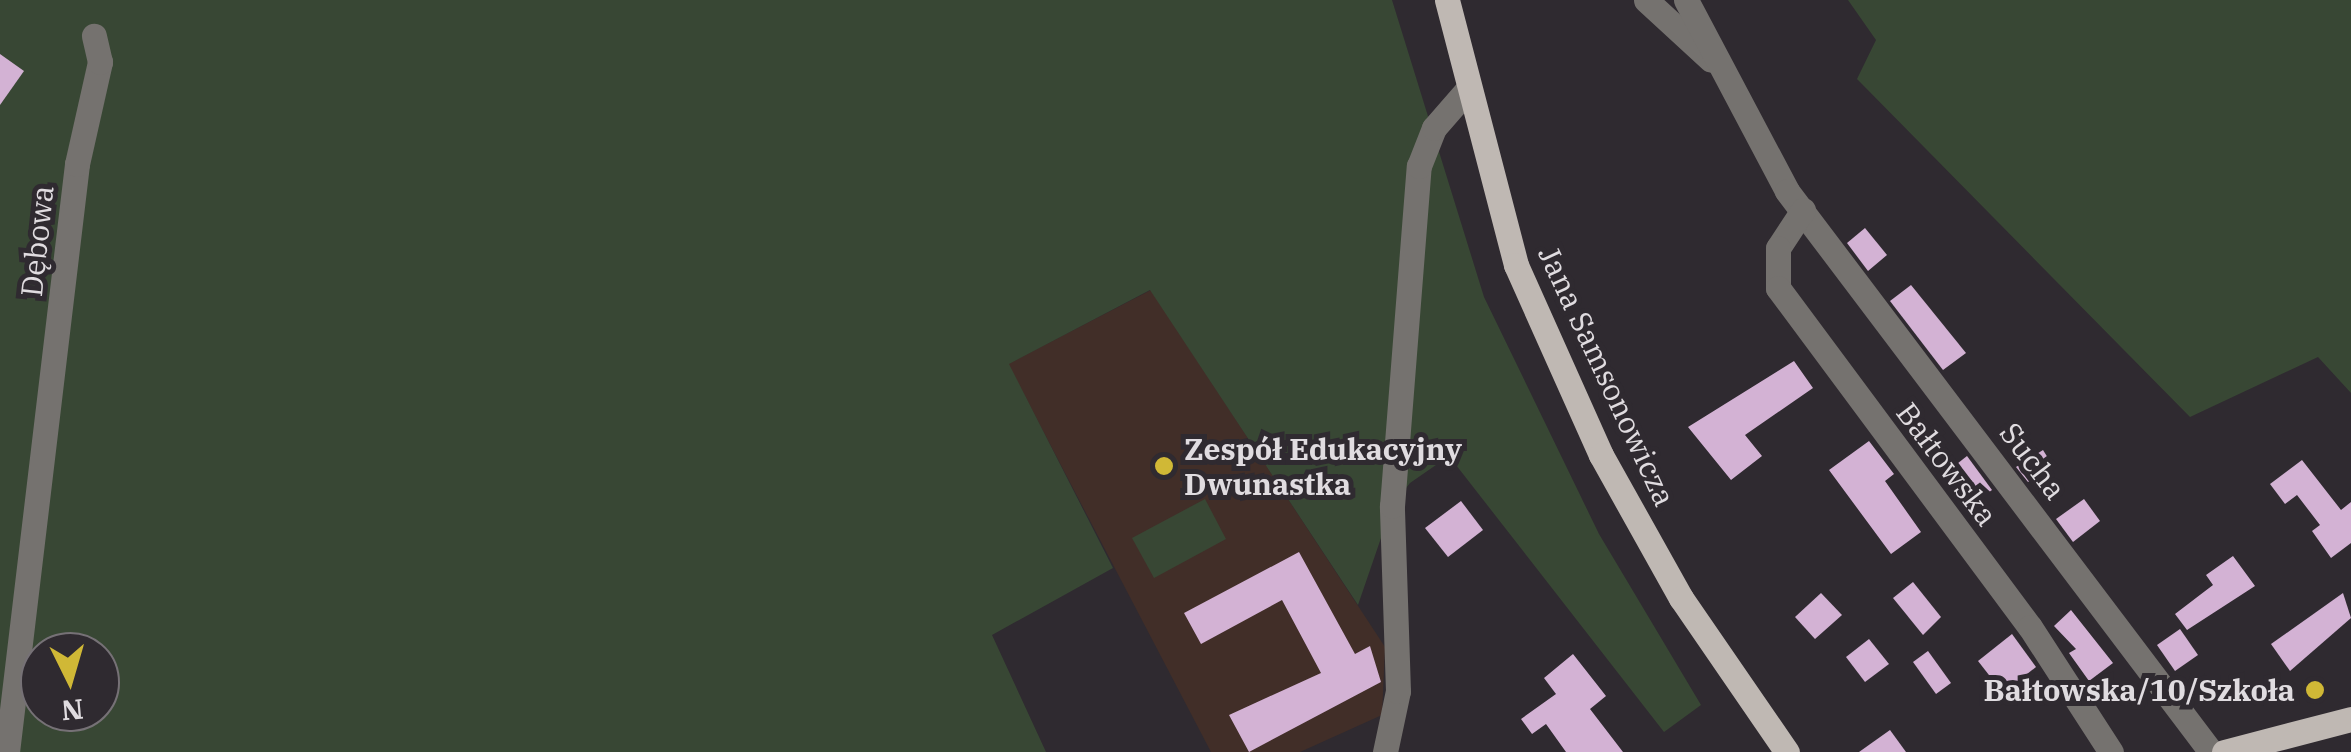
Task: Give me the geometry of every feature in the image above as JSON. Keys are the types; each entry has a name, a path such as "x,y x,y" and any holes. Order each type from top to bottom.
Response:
{"main road":[{"name":"Jana Samsonowicza","path":"1447,0 1516,265 1601,455 1681,598 1787,750"},
{"path":"2224,752 2348,724"}],"street":[{"path":"1646,0 1728,84"},
{"path":"1686,0 1728,84"},
{"name":"Dębowa","path":"8,752 77,164 100,62 94,36"},
{"name":"Sucha","path":"1728,84 1804,210 2211,752"},
{"path":"1385,752 1398,691 1392,506 1420,166 1434,128 1468,88"},
{"name":"Bałtowska","path":"1804,210 1778,248 1778,288 2030,627 2111,752"}],"shaded area":[{"name":"Zespół Edukacyjny Dwunastka","path":"1151,290 1385,647 1382,715 1300,752 1211,752 1008,364"}],"green space":[{"path":"0,0 1392,0 1484,297 1599,534 1701,705 1664,732 1449,456 1410,483 1392,506 1358,605 1150,290 1009,364 1113,568 992,635 1046,752 0,752"},
{"path":"1848,0 2351,0 2351,393 2318,357 2190,417 1857,79 1876,40"},
{"path":"1205,499 1226,539 1154,578 1132,538"}],"building":[{"path":"0,54 24,71 0,105"},
{"path":"1865,228 1887,255 1868,271 1847,243"},
{"path":"1911,285 1966,353 1943,370 1890,301"},
{"path":"1794,361 1813,388 1745,435 1762,456 1731,480 1688,427"},
{"path":"1869,441 1894,474 1885,481 1921,532 1891,554 1829,470"},
{"path":"2043,450 2053,466 2028,482 2016,467"},
{"path":"1967,456 1992,490 1973,504 1948,471"},
{"path":"2302,460 2341,510 2351,502 2351,543 2331,558 2312,531 2320,525 2297,495 2285,504 2270,484"},
{"path":"2084,499 2100,521 2073,542 2056,519"},
{"path":"1461,501 1483,530 1448,557 1425,528"},
{"path":"1299,552 1355,654 1370,646 1381,682 1249,752 1229,715 1321,673 1282,600 1201,644 1184,613"},
{"path":"2233,556 2255,586 2187,630 2175,614 2213,585 2206,575"},
{"path":"1913,582 1941,617 1923,635 1893,598"},
{"path":"1821,593 1842,615 1815,639 1795,617"},
{"path":"2343,593 2351,618 2290,671 2271,644"},
{"path":"2071,610 2113,663 2089,681 2069,653 2076,649 2054,626"},
{"path":"2180,629 2198,655 2175,671 2157,645"},
{"path":"2012,634 2036,667 2003,693 1978,661"},
{"path":"1869,639 1889,664 1865,682 1846,657"},
{"path":"1928,651 1951,683 1936,694 1913,662"},
{"path":"1573,654 1606,696 1590,709 1623,752 1566,752 1546,724 1532,734 1521,719 1556,694 1544,678"},
{"path":"1890,730 1906,752 1859,752"}],"place":[{"name":"Zespół Edukacyjny Dwunastka","path":"1164,466"},
{"name":"Bałtowska/10/Szkoła","path":"2315,690"}]}
